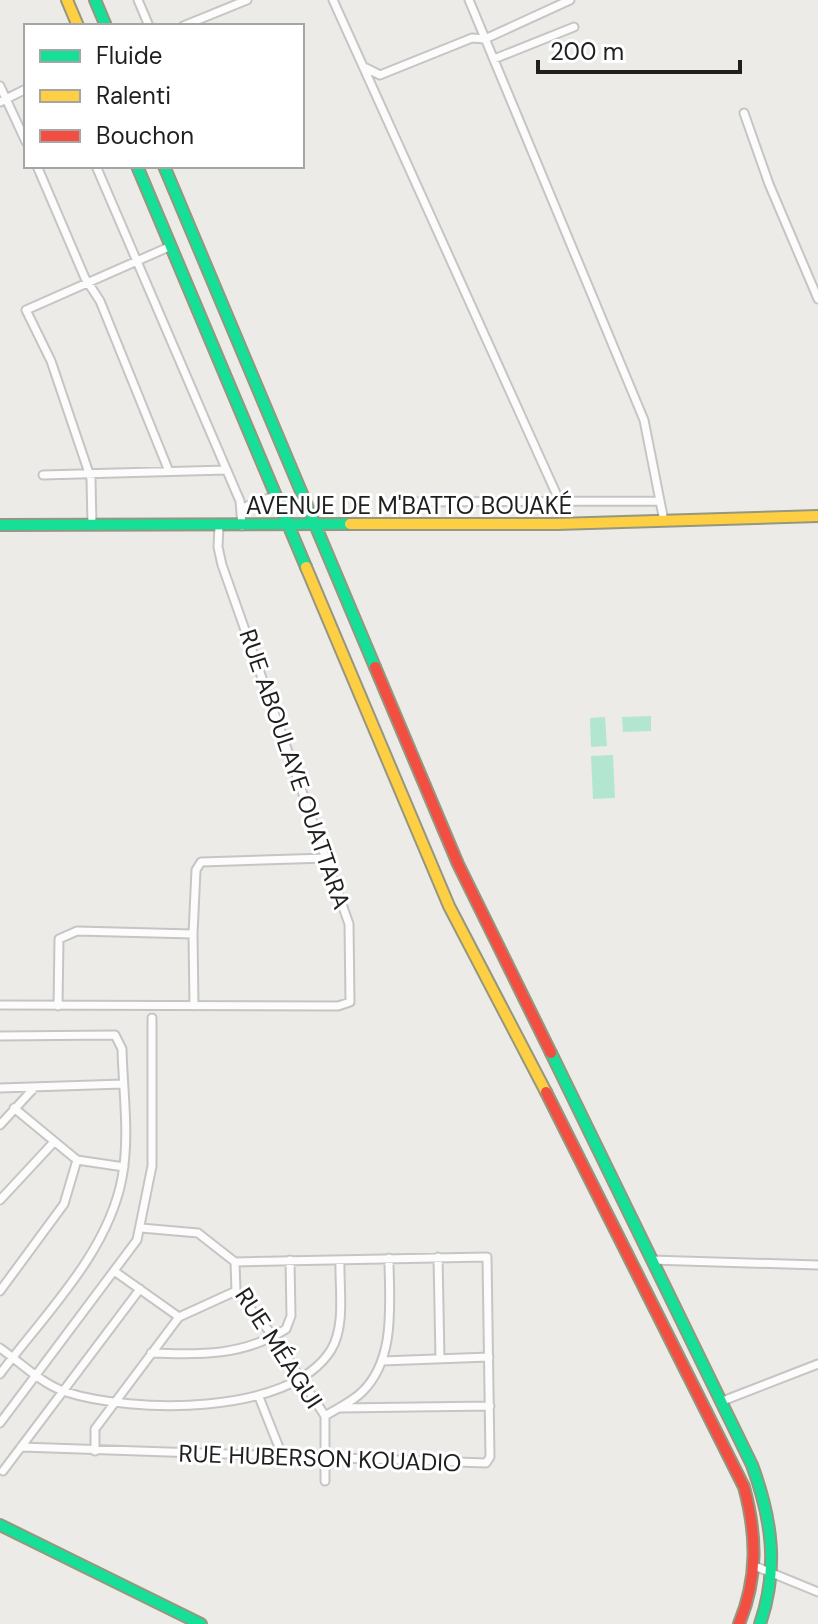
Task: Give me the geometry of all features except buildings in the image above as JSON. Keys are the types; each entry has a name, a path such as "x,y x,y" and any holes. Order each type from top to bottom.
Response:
{"main road":[{"path":"67,0 77,24"},
{"path":"95,0 105,24"},
{"path":"138,168 449,906 540,1079 744,1487 753,1519 757,1567 739,1624"},
{"path":"165,168 458,864 761,1488 768,1518 774,1575 760,1624"},
{"name":"AVENUE DE M'BATTO BOUAKÉ","path":"0,525 317,526 818,516"},
{"path":"0,1525 201,1624"}],"street":[{"path":"138,0 148,24"},
{"path":"188,24 247,0"},
{"path":"333,0 560,502"},
{"path":"469,0 644,420 664,521"},
{"path":"364,68 380,75 472,38 485,39 570,0"},
{"path":"494,59 574,27"},
{"path":"0,86 2,101 24,139"},
{"path":"2,101 24,90"},
{"path":"744,113 769,184 818,299"},
{"path":"38,168 88,282 100,301 168,469"},
{"path":"97,168 242,508 242,526"},
{"path":"92,525 88,472 51,361 26,310 171,246"},
{"path":"43,475 168,469 226,470"},
{"path":"242,508 277,495"},
{"path":"406,502 660,501"},
{"name":"RUE ABOULAYE OUATTARA","path":"0,1005 338,1006 350,1002 349,924 222,565 218,547 219,526"},
{"path":"194,1006 196,870 201,862 327,858"},
{"path":"58,1006 59,939 64,935 77,931 193,934"},
{"path":"0,1423 137,1240 152,1166 152,1018"},
{"path":"0,1036 115,1035 122,1049 124,1167 109,1220 91,1253 0,1374"},
{"path":"0,1088 123,1084"},
{"path":"0,1125 34,1088"},
{"path":"14,1108 77,1160 124,1167"},
{"path":"0,1200 53,1143"},
{"path":"1,1289 64,1204 77,1160"},
{"path":"141,1228 198,1233 235,1262"},
{"path":"438,1257 440,1359"},
{"name":"RUE HUBERSON KOUADIO","path":"21,1447 486,1463 490,1457 487,1257 235,1262"},
{"path":"325,1416 363,1392 382,1361 390,1328 389,1258"},
{"path":"151,1353 223,1354 274,1337 286,1329 291,1316 290,1260"},
{"path":"0,1348 63,1392 116,1402 219,1404 259,1397 301,1377 330,1351 339,1326 340,1260"},
{"path":"651,1260 818,1265"},
{"name":"RUE MÉAGUI","path":"235,1262 236,1291 274,1337 325,1416 325,1481"},
{"path":"114,1271 179,1317"},
{"path":"3,1471 140,1289"},
{"path":"95,1451 95,1429 179,1317 236,1291"},
{"path":"382,1361 489,1357"},
{"path":"720,1402 818,1364"},
{"path":"259,1397 282,1455"},
{"path":"337,1408 490,1406"},
{"path":"757,1567 818,1592"}],"green space":[{"path":"651,716 651,731 623,732 622,717"},
{"path":"605,717 607,746 591,747 590,718"},
{"path":"613,755 615,798 593,799 591,756"}],"traffic: fast":[{"path":"95,0 105,24"},
{"path":"138,168 306,567"},
{"path":"165,168 375,667"},
{"path":"0,525 350,524"},
{"path":"551,1053 752,1465 771,1544 770,1584 760,1624"},
{"path":"0,1525 201,1624"}],"traffic: slow":[{"path":"67,0 77,24"},
{"path":"350,524 557,524 818,516"},
{"path":"306,567 449,906 546,1092"}],"traffic: jam":[{"path":"375,667 458,864 551,1053"},
{"path":"546,1092 744,1487 754,1556 750,1590 739,1624"}]}
